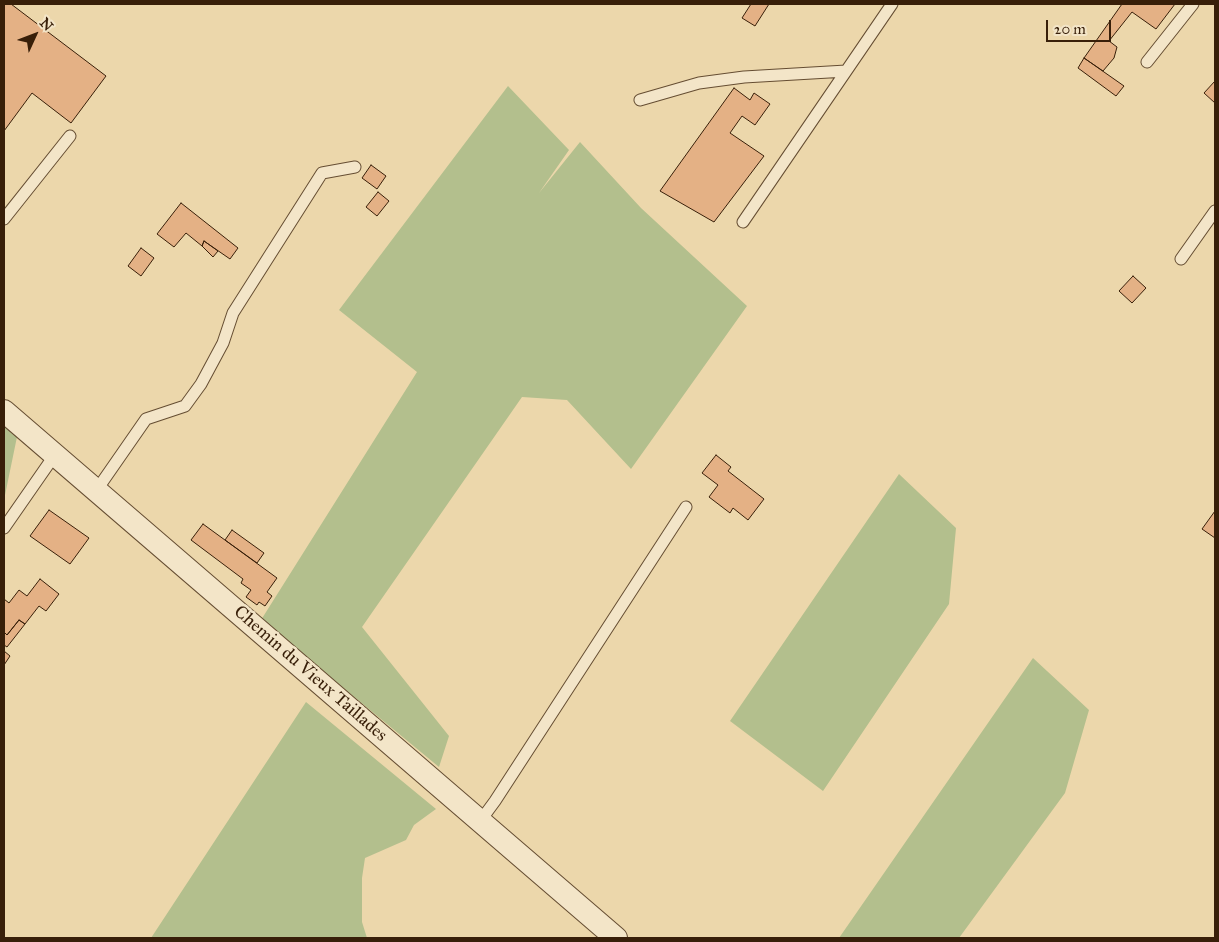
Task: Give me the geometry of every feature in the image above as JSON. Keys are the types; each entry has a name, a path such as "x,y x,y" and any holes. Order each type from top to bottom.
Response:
{"street":[{"name":"Chemin du Vieux Taillades","path":"4,411 616,938"}],"lane":[{"path":"743,222 892,4"},
{"path":"1147,62 1193,4"},
{"path":"640,100 699,83 744,76 846,71"},
{"path":"4,219 70,136"},
{"path":"96,491 146,419 185,406 201,384 223,343 233,313 322,173 355,167"},
{"path":"1181,259 1215,211"},
{"path":"4,528 54,456"},
{"path":"481,820 686,507"}],"green space":[{"path":"508,86 569,150 539,193 580,142 641,208 747,306 631,469 567,400 522,397 362,627 449,736 439,767 261,620 417,372 339,310"},
{"path":"4,421 18,432 4,500"},
{"path":"899,474 956,528 949,604 823,791 730,721"},
{"path":"1033,658 1089,710 1065,793 959,938 839,938"},
{"path":"306,702 436,809 414,825 406,840 365,858 362,878 362,922 367,938 151,938"}],"building":[{"path":"4,4 11,4 106,76 71,123 32,93 4,131"},
{"path":"751,4 769,4 755,26 742,18"},
{"path":"1122,4 1175,4 1156,29 1132,12 1109,41 1117,47 1114,58 1103,71 1084,58"},
{"path":"1084,58 1124,86 1116,96 1078,68"},
{"path":"1215,81 1215,103 1204,93"},
{"path":"734,88 750,100 754,93 770,104 755,125 742,116 730,133 764,156 714,222 660,191"},
{"path":"371,165 386,176 377,189 362,178"},
{"path":"378,192 389,201 377,216 366,207"},
{"path":"181,203 238,248 230,259 204,241 202,246 186,233 174,247 157,234"},
{"path":"204,241 218,251 213,257 202,246"},
{"path":"141,248 154,258 141,276 128,266"},
{"path":"1133,276 1146,288 1132,303 1119,291"},
{"path":"716,455 731,467 728,471 764,499 748,520 733,508 730,513 709,497 718,485 702,473"},
{"path":"49,510 89,538 70,564 30,536"},
{"path":"1215,511 1215,538 1202,529"},
{"path":"203,524 277,578 267,592 272,596 265,606 259,602 257,605 246,597 251,590 241,583 243,579 191,540"},
{"path":"232,530 264,553 257,563 225,540"},
{"path":"40,579 59,594 46,611 39,606 25,624 19,620 7,635 4,632 4,599 9,603 19,590 27,596"},
{"path":"19,620 25,624 7,647 4,645 4,632 7,635"},
{"path":"4,651 10,656 4,665"}]}
